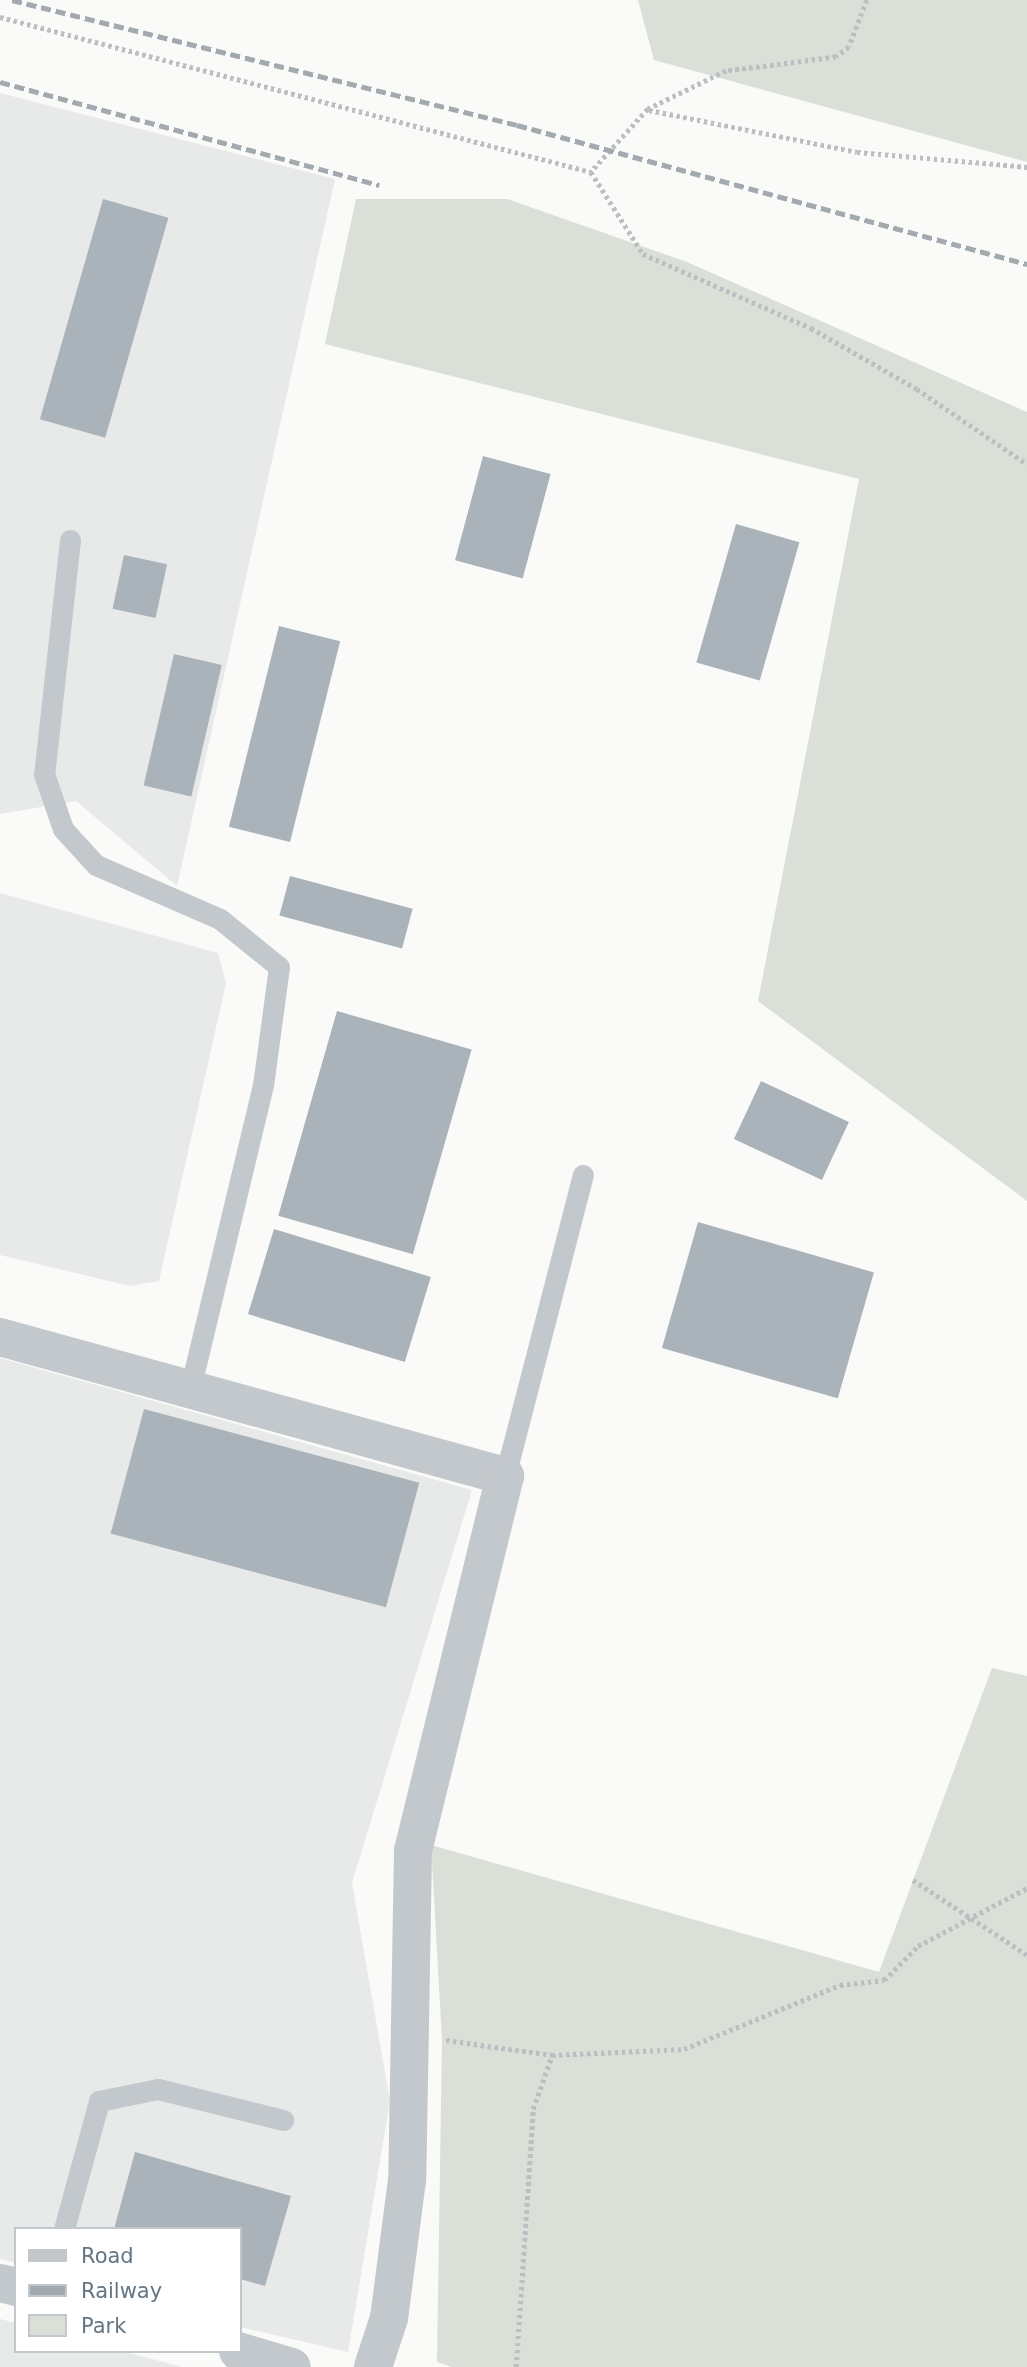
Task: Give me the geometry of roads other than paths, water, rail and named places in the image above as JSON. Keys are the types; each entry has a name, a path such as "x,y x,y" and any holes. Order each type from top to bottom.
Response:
{"street":[{"path":"0,1336 505,1476 413,1851 414,2036 407,2180 390,2318 373,2367"},
{"path":"242,2352 292,2367"}],"lane":[{"path":"70,540 44,774 63,829 96,865 220,919 279,967 263,1085 190,1389"},
{"path":"505,1476 583,1175"},
{"path":"65,2227 99,2101 158,2089 284,2120"}],"railway":[{"path":"12,0 517,125 1027,264"},
{"path":"0,82 379,185"}]}
